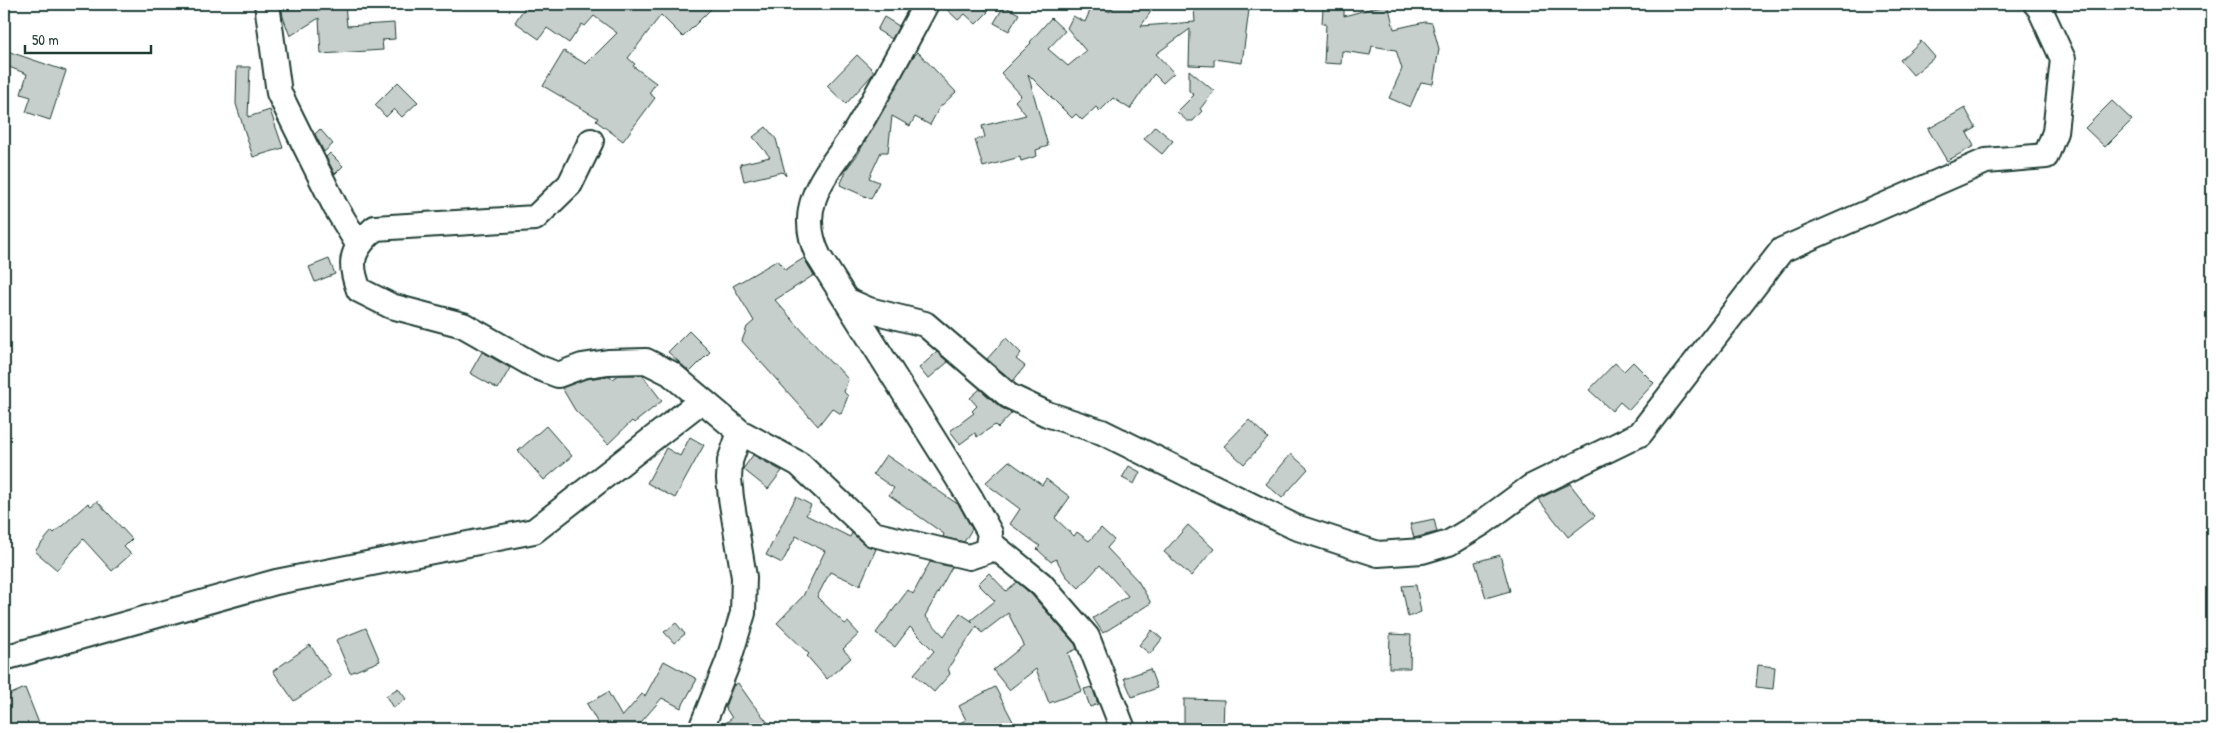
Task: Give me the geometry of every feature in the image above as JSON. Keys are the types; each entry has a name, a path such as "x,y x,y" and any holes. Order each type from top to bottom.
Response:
{"street":[{"path":"267,4 279,93 335,206 358,244"},
{"path":"591,140 570,184 535,218 375,228 358,244 352,262 354,278 359,290 391,306 463,325 536,367 558,375 591,364 646,361 670,373 740,432 799,464 873,534 968,557 987,551 990,533 971,499 811,242 810,223 813,200 839,154 857,129 926,4"},
{"path":"846,300 869,310 925,324 1009,396 1047,414 1102,432 1295,527 1378,554 1422,551 1448,543 1482,523 1531,486 1640,434 1782,250 1986,161 2046,156 2055,132 2063,58 2036,4"},
{"path":"4,658 276,582 534,531 701,401"},
{"path":"701,729 728,662 743,614 744,577 729,478 730,461 740,432"},
{"path":"988,542 1041,584 1087,637 1123,729"}],"building":[{"path":"281,4 345,4 347,26 394,23 395,39 382,40 383,50 321,54 319,18 290,36 283,17"},
{"path":"527,4 716,4 683,37 661,15 628,58 635,64 633,66 656,83 649,93 655,98 623,141 596,121 598,118 543,86 564,51 586,64 617,33 594,16 585,26 582,24 569,43 547,28 539,39 515,22"},
{"path":"941,4 979,4 988,12 976,24 965,14 958,20"},
{"path":"1093,4 1110,12 1116,4 1156,4 1141,26 1195,22 1194,8 1206,8 1205,5 1219,4 1219,6 1249,10 1242,63 1214,59 1214,66 1189,65 1190,29 1156,54 1174,73 1163,83 1154,74 1130,109 1113,98 1100,111 1096,107 1082,120 1076,114 1072,118 1028,74 1048,146 1036,150 1037,156 1021,161 1020,157 983,167 975,140 985,137 982,126 1026,115 1015,101 1021,95 1001,73 1031,43 1051,18 1065,31 1048,49 1068,66 1086,51 1067,28 1073,16 1085,22"},
{"path":"1388,4 1394,29 1425,22 1432,23 1439,49 1433,84 1421,82 1410,107 1389,98 1402,69 1396,50 1372,46 1370,55 1342,51 1341,64 1324,63 1326,24 1322,24 1323,7 1344,8 1344,16"},
{"path":"1004,6 1019,14 1009,31 994,23"},
{"path":"884,17 899,26 892,39 877,30"},
{"path":"1921,41 1935,57 1913,75 1900,60"},
{"path":"4,50 66,71 50,120 26,112 31,97 21,94 27,74 4,65"},
{"path":"918,52 956,92 939,108 930,125 915,117 910,126 892,116 888,152 881,152 869,178 879,182 871,199 840,185 845,171 858,154 912,58"},
{"path":"857,55 873,70 873,74 846,104 827,86"},
{"path":"237,67 250,67 248,117 270,110 283,148 253,157 236,104"},
{"path":"1189,70 1214,91 1200,109 1202,111 1193,121 1187,121 1177,112 1194,95 1189,91"},
{"path":"398,82 418,102 402,117 394,109 386,117 375,105"},
{"path":"2112,101 2132,120 2105,147 2085,128"},
{"path":"1965,108 1976,128 1967,133 1974,146 1947,161 1928,129"},
{"path":"1155,126 1173,141 1162,154 1144,139"},
{"path":"766,127 776,139 786,176 782,172 744,181 740,164 770,157 753,137"},
{"path":"320,129 333,144 324,152 315,134"},
{"path":"330,153 343,166 335,174 326,157"},
{"path":"804,258 814,275 775,300 831,363 848,379 844,392 848,396 841,414 832,408 818,426 742,341 747,327 754,321 733,286 778,260 785,270"},
{"path":"329,259 335,274 315,282 309,267"},
{"path":"689,331 710,352 690,372 668,352"},
{"path":"1006,338 1021,353 1016,359 1025,366 1013,381 987,359"},
{"path":"482,352 510,368 498,389 470,373"},
{"path":"937,352 948,362 928,379 919,368"},
{"path":"1633,362 1654,383 1629,410 1620,402 1612,411 1589,390 1615,363 1624,371"},
{"path":"619,375 644,375 662,401 634,423 632,421 608,444 575,410 562,388 586,379 610,376 613,379"},
{"path":"980,389 1000,407 1012,413 998,428 995,425 977,437 975,433 960,444 950,431 974,413 972,411 977,406 970,398"},
{"path":"1249,420 1268,438 1244,464 1224,446"},
{"path":"546,426 572,456 544,480 518,451"},
{"path":"690,437 704,445 675,498 647,483 666,448 680,456"},
{"path":"1291,454 1308,469 1282,498 1266,484"},
{"path":"753,455 782,471 768,489 743,469"},
{"path":"886,455 959,505 972,529 964,542 943,537 944,534 889,495 894,488 873,474"},
{"path":"1009,461 1042,485 1046,479 1070,497 1055,518 1074,536 1077,532 1089,541 1101,528 1114,540 1107,548 1138,581 1151,603 1103,633 1093,618 1128,596 1100,565 1079,588 1066,576 1056,559 1051,562 1037,549 1040,546 1010,524 1020,509 985,483"},
{"path":"1129,466 1140,472 1134,484 1122,478"},
{"path":"1570,484 1595,516 1568,537 1538,499"},
{"path":"796,497 811,505 806,515 850,537 852,533 864,544 876,549 860,585 830,572 817,597 845,624 848,622 859,634 843,649 851,658 827,679 807,656 809,654 777,623 803,596 825,551 796,536 782,563 766,555"},
{"path":"97,501 132,539 124,547 131,554 112,571 83,539 57,570 35,551 52,531 54,533 88,503 91,506"},
{"path":"1434,519 1437,532 1414,538 1410,524"},
{"path":"1188,525 1214,549 1191,576 1164,552"},
{"path":"1500,555 1510,591 1486,598 1475,562"},
{"path":"930,562 952,567 925,616 944,636 960,613 973,622 971,620 995,601 978,584 989,573 1006,591 1017,582 1031,594 1075,644 1077,649 1068,653 1082,691 1049,703 1036,669 1009,690 993,670 1024,645 1008,613 982,633 977,626 948,668 950,674 934,692 914,674 934,651 910,627 895,647 876,633 908,590 913,594"},
{"path":"1416,585 1421,612 1408,617 1402,586"},
{"path":"676,623 685,634 674,643 664,632"},
{"path":"366,628 380,661 350,673 336,640"},
{"path":"1152,630 1162,639 1150,654 1139,645"},
{"path":"1390,634 1411,635 1410,668 1389,668"},
{"path":"310,645 331,676 294,701 273,671"},
{"path":"664,661 697,679 681,708 662,698 635,729 601,729 587,704 608,692 622,717 642,694 645,696"},
{"path":"1758,665 1775,667 1773,689 1756,687"},
{"path":"1150,669 1157,688 1132,697 1124,678"},
{"path":"738,683 773,729 718,729 732,718 725,707 733,686"},
{"path":"995,687 1017,729 946,729 966,720 959,706"},
{"path":"1092,687 1098,704 1090,707 1084,689"},
{"path":"25,688 40,726 31,729 8,729 4,718 4,697"},
{"path":"398,688 406,699 393,708 386,696"},
{"path":"1184,699 1224,700 1223,729 1184,729"}]}
